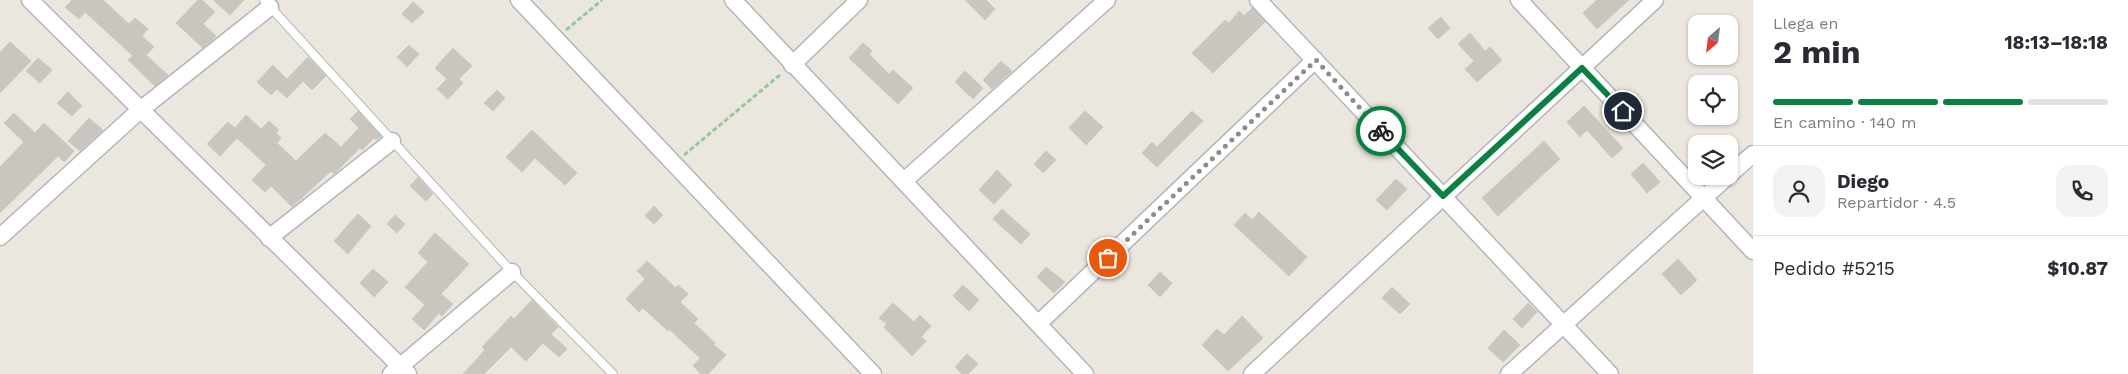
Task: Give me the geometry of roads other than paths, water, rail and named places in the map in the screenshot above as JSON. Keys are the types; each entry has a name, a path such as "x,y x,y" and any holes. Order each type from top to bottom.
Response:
{"street":[{"path":"30,0 270,238 399,371 512,272"},
{"path":"519,0 873,374"},
{"path":"732,0 1085,374"},
{"path":"792,65 859,0"},
{"path":"904,181 1038,64 1107,0"},
{"path":"1258,0 1610,374"},
{"path":"1519,0 1753,250"},
{"path":"1252,374 1655,0"},
{"path":"0,237 139,110 267,3"},
{"path":"1038,324 1316,60"},
{"path":"270,238 392,141"},
{"path":"1738,167 1753,154"},
{"path":"1509,374 1718,185"}],"lane":[{"path":"267,3 512,272 613,374"}]}
